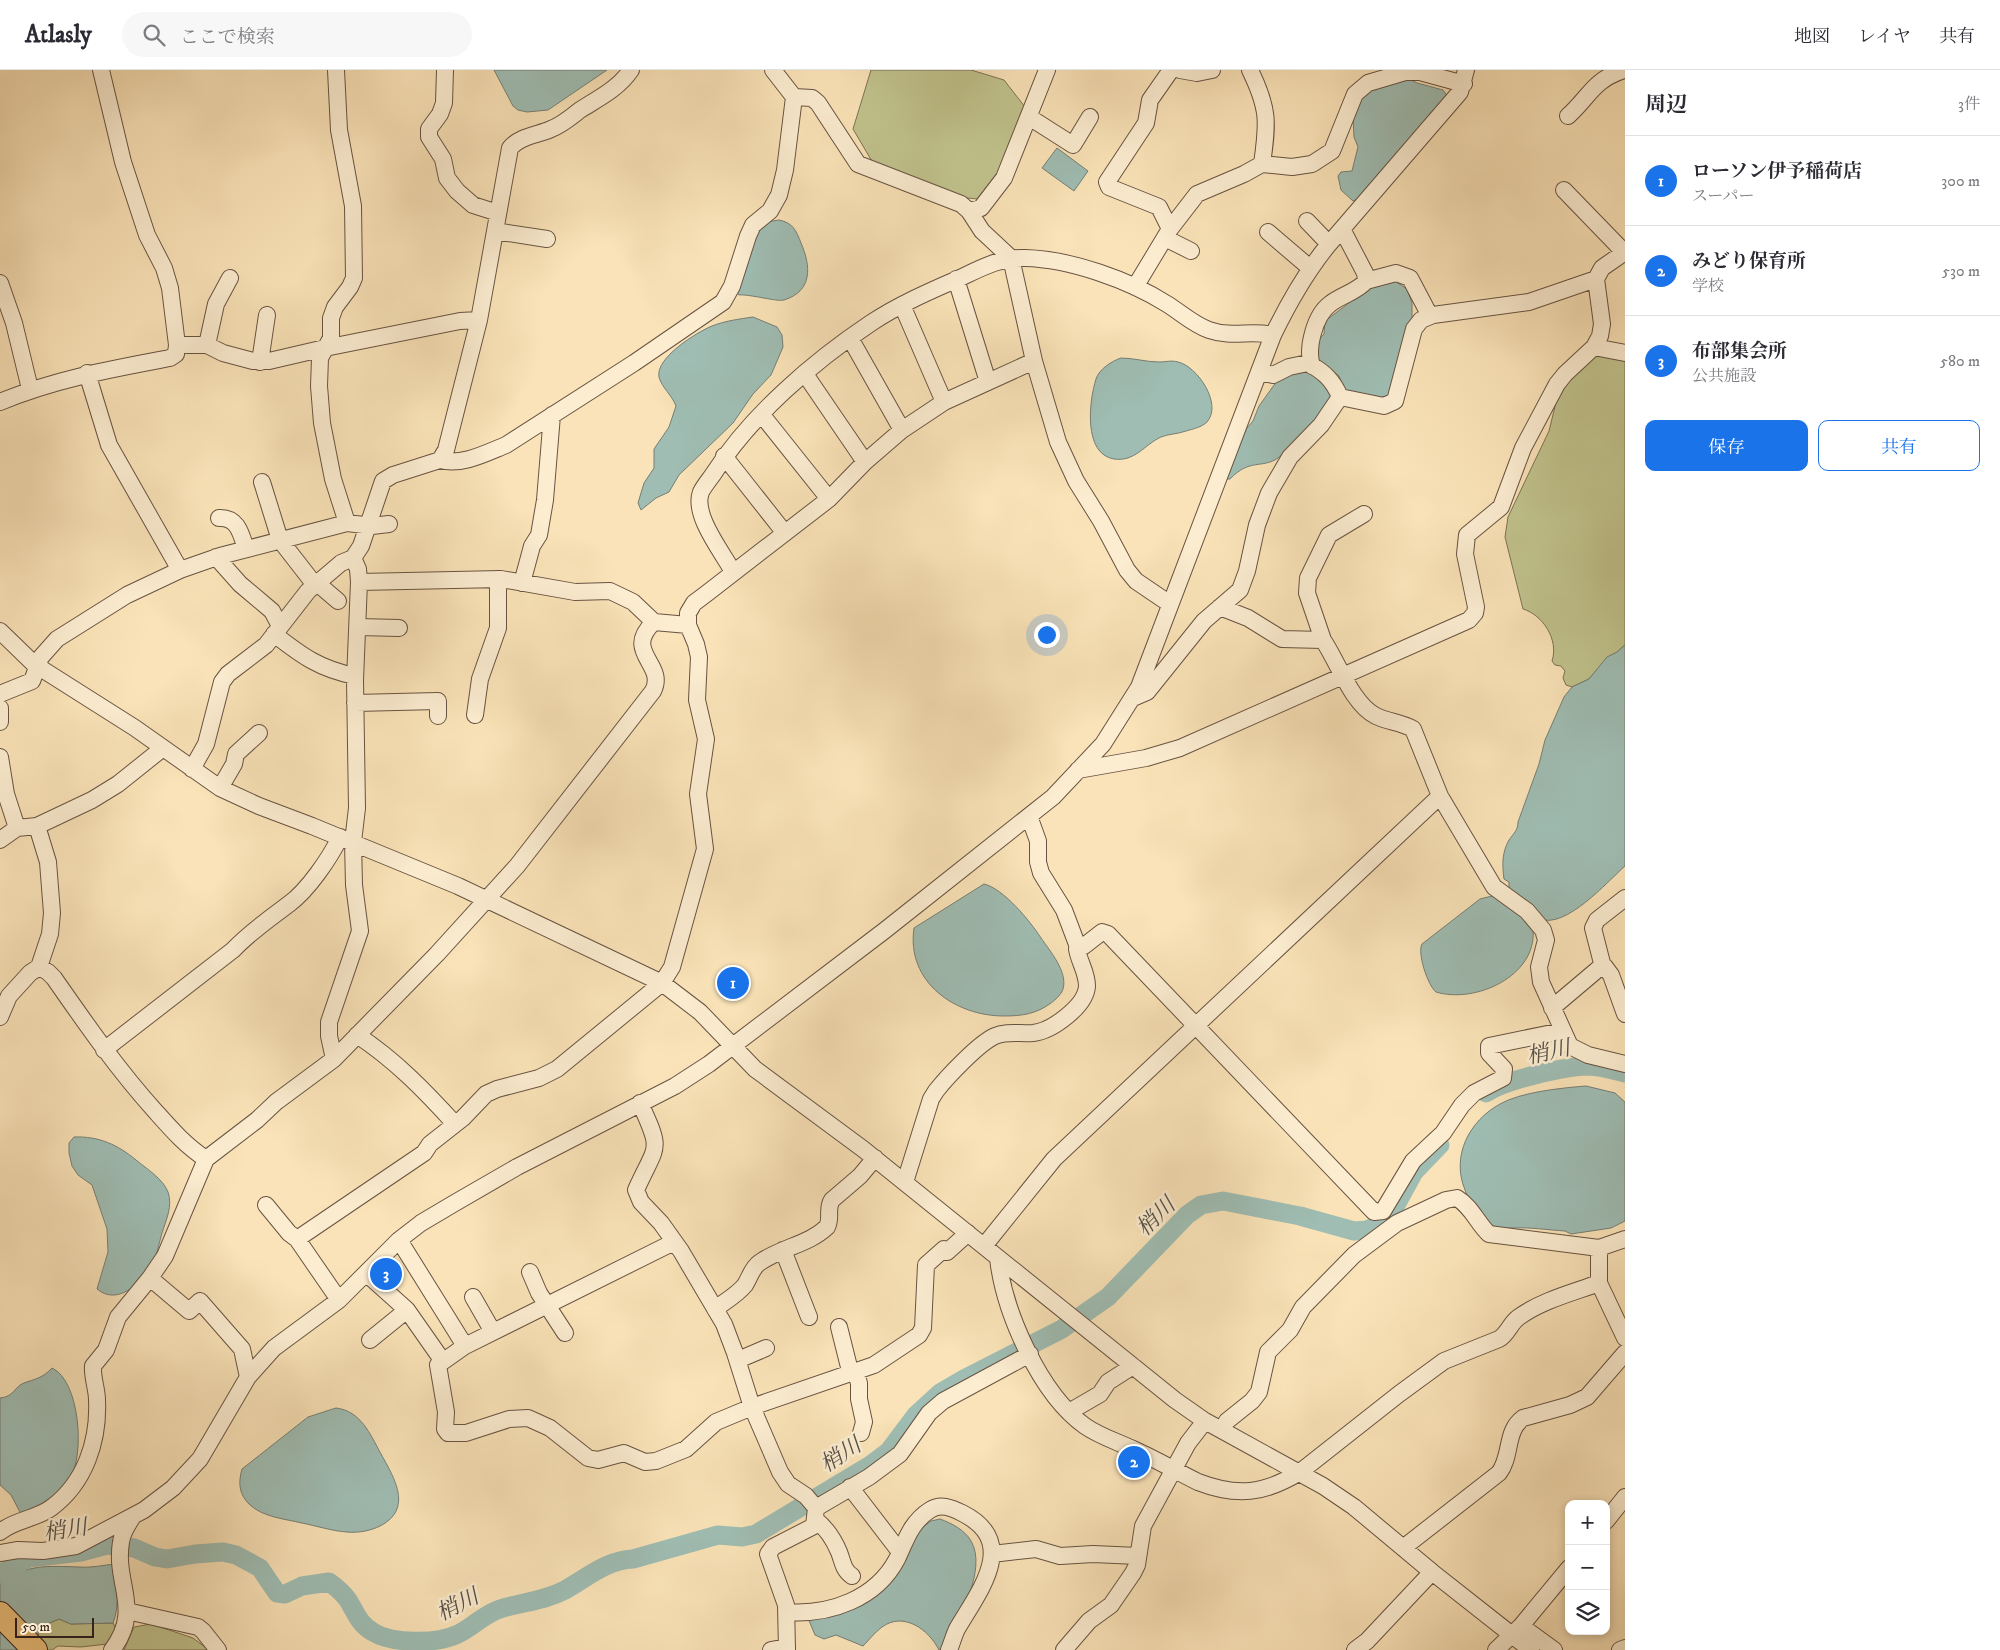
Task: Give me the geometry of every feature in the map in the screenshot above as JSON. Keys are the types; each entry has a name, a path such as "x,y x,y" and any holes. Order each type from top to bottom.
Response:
{"highway":[{"path":"0,1614 35,1650"}],"street":[{"path":"0,402 30,389 87,373 170,358 176,354 177,345 170,288 164,268 147,235 126,171 101,70"},
{"path":"336,70 339,130 352,206 354,278 350,287 335,307 331,318 331,338 320,358 319,386 322,423 334,479 347,523"},
{"path":"445,70 444,103 440,114 429,130 429,138 443,159 447,178 457,191 473,205 498,213"},
{"path":"440,460 446,450 479,320 510,148 514,142 558,126 604,97 625,79 631,70"},
{"path":"192,769 206,744 222,682 228,674 266,645 316,584 341,563 353,558 361,546 383,481 399,473 440,460 451,463 483,454 506,444 634,363 723,302 732,286 753,225 770,211 779,195 785,170 794,97 773,70"},
{"path":"969,211 981,208 1004,178 1046,70"},
{"path":"1171,70 1150,100 1146,124 1107,182 1109,187 1159,207 1167,233 1191,251"},
{"path":"1180,70 1197,73 1212,70"},
{"path":"1250,70 1265,104 1266,132 1262,164"},
{"path":"1568,116 1583,102 1597,83 1606,76 1624,70"},
{"path":"0,1553 18,1550 38,1551 69,1548 132,1518 173,1488 200,1460 248,1377 274,1348 339,1300 399,1240 421,1223 477,1190 675,1086 732,1047 1053,797 1102,744 1138,687 1273,335 1310,268 1460,92 1465,77 1405,72 1368,83 1355,94 1332,151 1324,158 1312,164 1292,168 1262,164 1244,174 1196,194 1167,233 1135,287"},
{"path":"794,97 812,98 818,103 858,164 961,204 969,211 982,231 1011,258 1034,361 1058,442 1076,481 1101,521 1127,570 1136,581 1170,604"},
{"path":"1029,117 1073,145 1090,117"},
{"path":"1078,770 1163,754 1469,620 1475,613 1475,597 1465,554 1467,536 1501,507 1523,448 1557,384 1594,347 1600,336 1602,324 1596,279 1602,268 1625,252 1564,190"},
{"path":"1306,221 1329,244"},
{"path":"1342,229 1366,273 1366,280"},
{"path":"495,231 547,239"},
{"path":"1268,232 1310,268"},
{"path":"733,572 716,545 701,512 700,502 701,493 724,456 747,428 805,374 850,338 902,305 999,261 1011,258 1026,258 1064,264 1135,287 1167,304 1206,329 1228,335 1264,333 1273,335"},
{"path":"1312,366 1310,349 1316,328 1325,308 1366,280 1396,273 1410,278 1430,316"},
{"path":"206,345 216,304 230,278"},
{"path":"1340,397 1376,406 1390,404 1397,396 1414,329 1422,320 1430,316 1529,302 1596,279"},
{"path":"956,280 988,382"},
{"path":"0,283 14,323 30,389"},
{"path":"902,305 944,402"},
{"path":"260,362 267,315"},
{"path":"177,345 206,345 223,353 260,362 460,321 479,320"},
{"path":"850,338 902,430"},
{"path":"1594,347 1625,353"},
{"path":"297,1239 424,1152 430,1144 455,1124 486,1094 497,1089 539,1078 557,1069 662,983 672,966 705,849 698,794 706,739 697,700 699,657 688,625 688,613 694,603 829,499 865,462 902,430 944,402 1034,361"},
{"path":"1260,372 1273,375 1297,364 1308,363 1326,375 1335,384 1340,397"},
{"path":"87,373 109,445 180,570"},
{"path":"805,374 865,462"},
{"path":"1131,699 1147,692 1204,621 1240,590 1244,581 1257,525 1269,492 1290,457 1321,425 1340,397"},
{"path":"762,414 829,499"},
{"path":"522,583 532,546 538,534 545,500 552,415"},
{"path":"724,456 784,532"},
{"path":"262,482 280,540 316,584 338,602"},
{"path":"1364,514 1329,536 1308,578 1307,593 1323,640 1342,675 1364,708 1376,716 1404,724 1413,729 1440,796 1494,887 1527,911 1543,930 1546,940 1538,967 1552,1008 1570,1046 1579,1051 1625,1064"},
{"path":"219,518 228,518 234,521 246,549"},
{"path":"0,694 32,681 41,657 57,640 127,595 180,570 216,557 347,523 367,525 389,524"},
{"path":"216,557 240,584 272,611 277,630 294,649 330,671 355,676"},
{"path":"334,1059 328,1036 329,1022 360,931 347,840 357,808 355,676 359,582 353,558"},
{"path":"475,715 480,679 498,628 498,579"},
{"path":"359,582 498,579 575,592 610,591 633,602 654,622 688,625"},
{"path":"1220,607 1248,618 1282,639 1323,640"},
{"path":"0,1532 50,1509 68,1492 85,1467 92,1448 98,1414 93,1366 106,1350 118,1317 150,1278 165,1256 206,1159 257,1120 276,1102 334,1059 488,900 653,691 657,684 641,642 644,632 654,622"},
{"path":"358,627 399,628"},
{"path":"0,631 18,651 38,666 220,788 259,806 347,840 488,900 662,983 700,1012 755,1069 876,1158 1133,1366 1205,1421 1300,1472 1354,1507 1432,1572 1517,1630 1554,1650"},
{"path":"355,703 438,701 438,716"},
{"path":"0,708 0,722"},
{"path":"220,788 229,773 236,754 259,733"},
{"path":"0,840 17,828 37,826 92,800 118,784 163,748"},
{"path":"0,757 6,794 17,828"},
{"path":"984,1246 1054,1159 1440,796"},
{"path":"905,1182 931,1099 944,1081 989,1039 1004,1034 1043,1030 1062,1019 1082,1001 1086,994 1087,985 1078,947 1064,910 1041,873 1038,862 1038,841 1029,816"},
{"path":"0,1017 9,996 30,973 39,967 50,934 52,913 48,862 37,826"},
{"path":"104,1050 233,950 249,933 290,904 347,840"},
{"path":"1625,898 1597,920 1593,928 1603,967 1608,969 1611,975 1625,1014"},
{"path":"1078,947 1084,946 1102,932 1108,934 1374,1212 1383,1211 1413,1161 1443,1133 1462,1105 1474,1093 1503,1078 1504,1070 1489,1053 1489,1046 1562,1031"},
{"path":"39,967 54,978 104,1050 137,1091 188,1147 206,1159"},
{"path":"1552,1008 1603,967"},
{"path":"357,1035 391,1060 455,1124"},
{"path":"640,1103 656,1136 656,1146 636,1190 637,1196 661,1223 674,1242 724,1324 738,1360 752,1407 780,1472 788,1484 806,1496 847,1573 852,1576"},
{"path":"715,1309 744,1286 753,1269 759,1263 783,1250 803,1244 827,1227 830,1223 829,1205 876,1158"},
{"path":"1222,1430 1227,1422 1252,1401 1259,1392 1268,1352 1290,1330 1303,1307 1354,1255 1406,1219 1446,1200 1458,1198 1469,1207 1484,1229 1497,1236 1599,1248 1625,1239"},
{"path":"266,1205 289,1234 297,1239 339,1300"},
{"path":"674,1242 465,1346 442,1360 438,1370 445,1403 445,1429 448,1433 466,1434 509,1419 528,1418 550,1428 593,1460 624,1453 645,1462 665,1459 686,1449 716,1422 752,1407 874,1365 919,1335 923,1328 926,1265 944,1249 947,1252 968,1233"},
{"path":"399,1240 465,1346"},
{"path":"1599,1248 1599,1284 1625,1338"},
{"path":"783,1250 810,1317"},
{"path":"998,1258 1000,1276 1010,1315 1046,1383 1069,1412 1087,1428 1173,1470 1215,1489 1242,1493 1252,1492 1287,1480 1300,1472 1399,1394 1444,1362 1506,1335 1512,1323 1519,1317 1549,1301 1599,1284"},
{"path":"530,1272 539,1293 565,1333"},
{"path":"367,1274 406,1310 442,1360"},
{"path":"150,1278 189,1311 200,1301 242,1349 248,1377"},
{"path":"473,1297 493,1332"},
{"path":"370,1340 406,1310"},
{"path":"839,1327 849,1367 854,1371 859,1384 858,1399 864,1422 861,1433"},
{"path":"738,1360 766,1348"},
{"path":"781,1649 787,1612 768,1554 773,1547 810,1530 816,1514 850,1487 868,1477 900,1454 929,1413 943,1402 1027,1349"},
{"path":"1403,1548 1499,1473 1507,1459 1510,1436 1517,1422 1523,1418 1570,1405 1587,1397 1625,1353"},
{"path":"1069,1412 1100,1394 1108,1382 1133,1366"},
{"path":"1064,1650 1089,1621 1111,1605 1133,1573 1143,1526 1173,1470 1205,1421"},
{"path":"850,1487 900,1552"},
{"path":"950,1650 956,1630 971,1610 989,1571 992,1554 988,1535 957,1498"},
{"path":"1610,1516 1625,1498"},
{"path":"787,1612 816,1613 854,1600 884,1580 915,1522 932,1508 941,1506 952,1508 979,1523"},
{"path":"112,1650 124,1627 127,1611 120,1550 124,1532 132,1518"},
{"path":"992,1554 1036,1549 1060,1556 1093,1554 1138,1556"},
{"path":"1355,1650 1367,1641 1432,1572"},
{"path":"1496,1650 1517,1630 1565,1573"},
{"path":"127,1611 198,1627 203,1630 218,1650"},
{"path":"1517,1630 1531,1650"},
{"path":"1620,1650 1625,1648"}],"green space":[{"path":"871,70 971,70 1004,80 1025,107 998,172 977,199 959,197 873,163 853,129"},
{"path":"1602,350 1625,351 1625,645 1607,658 1589,679 1572,687 1566,685 1563,678 1565,671 1561,666 1555,665 1552,661 1553,645 1548,629 1537,617 1523,609 1505,537 1508,517 1549,431 1559,390"},
{"path":"59,1619 71,1624 113,1623 116,1629 107,1644 81,1647 58,1646 52,1650 34,1650 40,1627"},
{"path":"151,1624 193,1638 209,1650 124,1650 134,1627"}],"water":[{"path":"494,70 607,70 548,110 527,112 518,110 513,106"},
{"path":"1403,76 1417,83 1443,90 1448,97 1358,199 1353,201 1341,190 1338,176 1341,172 1352,171 1358,147 1354,137 1353,117 1362,93"},
{"path":"1057,148 1088,171 1074,191 1042,168"},
{"path":"779,220 791,225 799,238 807,260 808,269 805,284 800,291 784,300 739,295 735,290 753,233 767,222"},
{"path":"1390,278 1407,289 1412,303 1412,319 1388,401 1346,395 1339,376 1317,359 1317,341 1324,334 1325,321 1358,294"},
{"path":"753,317 777,327 782,335 783,347 771,375 753,394 733,423 679,475 669,492 656,498 641,510 638,503 644,483 654,468 654,449 669,427 676,406 659,377 663,362 678,347 705,329 737,319"},
{"path":"1121,358 1154,362 1173,361 1185,365 1200,378 1210,396 1212,406 1207,422 1194,429 1161,437 1128,458 1114,459 1104,455 1097,447 1091,425 1090,413 1093,389 1100,372 1110,363"},
{"path":"1296,368 1322,376 1333,394 1315,421 1278,458 1267,463 1244,468 1230,479 1225,479 1241,435 1253,421 1259,406 1282,374"},
{"path":"1625,645 1625,866 1574,911 1550,920 1540,919 1509,890 1509,882 1504,879 1503,874 1505,849 1518,825 1539,764 1545,740 1564,697 1572,687 1589,679 1607,657"},
{"path":"984,884 1000,892 1023,915 1049,949 1061,969 1064,982 1062,991 1054,1000 1040,1010 1023,1015 1004,1016 968,1010 938,992 926,980 918,965 914,947 914,928"},
{"path":"1496,895 1508,902 1533,930 1532,946 1525,961 1501,983 1485,990 1452,995 1436,992 1424,969 1421,954 1422,944 1480,899"},
{"path":"1586,1086 1615,1093 1625,1102 1625,1221 1611,1228 1571,1234 1565,1231 1532,1228 1499,1230 1487,1226 1472,1205 1465,1190 1460,1165 1466,1141 1479,1120 1500,1104 1519,1096 1541,1091"},
{"path":"74,1137 92,1138 108,1142 122,1150 154,1175 166,1187 168,1192 170,1202 168,1213 153,1261 147,1272 135,1285 120,1294 105,1294 97,1289 108,1252 107,1229 92,1185 78,1175 72,1166 69,1143"},
{"path":"52,1368 69,1387 74,1402 78,1437 75,1467 70,1478 60,1490 42,1504 21,1514 11,1495 0,1485 0,1398 8,1396 21,1384 42,1376"},
{"path":"336,1408 352,1414 364,1425 396,1483 399,1502 396,1511 390,1519 380,1526 368,1530 355,1532 330,1530 274,1517 260,1512 249,1504 240,1488 242,1469 308,1417"},
{"path":"940,1519 965,1533 971,1541 975,1553 976,1566 969,1596 945,1650 939,1650 929,1636 915,1625 899,1621 882,1627 863,1646 836,1635 824,1639 815,1635 808,1618 857,1602 919,1530 931,1521"},
{"path":"115,1564 117,1602 113,1623 71,1624 59,1619 40,1627 34,1650 0,1650 0,1582 20,1572 38,1567 89,1567"}],"waterway":[{"name":"梢川","path":"1486,1093 1506,1083 1577,1067 1606,1068 1625,1073"},
{"name":"梢川","path":"0,1574 29,1558 81,1552 107,1545 134,1548 155,1557 167,1559 223,1552 236,1555 260,1568 277,1593 285,1594 302,1586 329,1582 346,1597 364,1625 381,1636 403,1641 439,1640 458,1634 494,1611 557,1594 615,1562 633,1559 718,1535 742,1537 756,1534 869,1466 889,1451 916,1415 940,1393 1062,1329 1108,1297 1187,1215 1201,1205 1223,1201 1300,1216 1354,1231 1367,1230 1383,1223 1391,1214 1414,1172 1440,1145"}],"place":[{"name":"ローソン伊予稲荷店","path":"733,983"},
{"name":"布部集会所","path":"386,1274"},
{"name":"みどり保育所","path":"1134,1462"}]}
